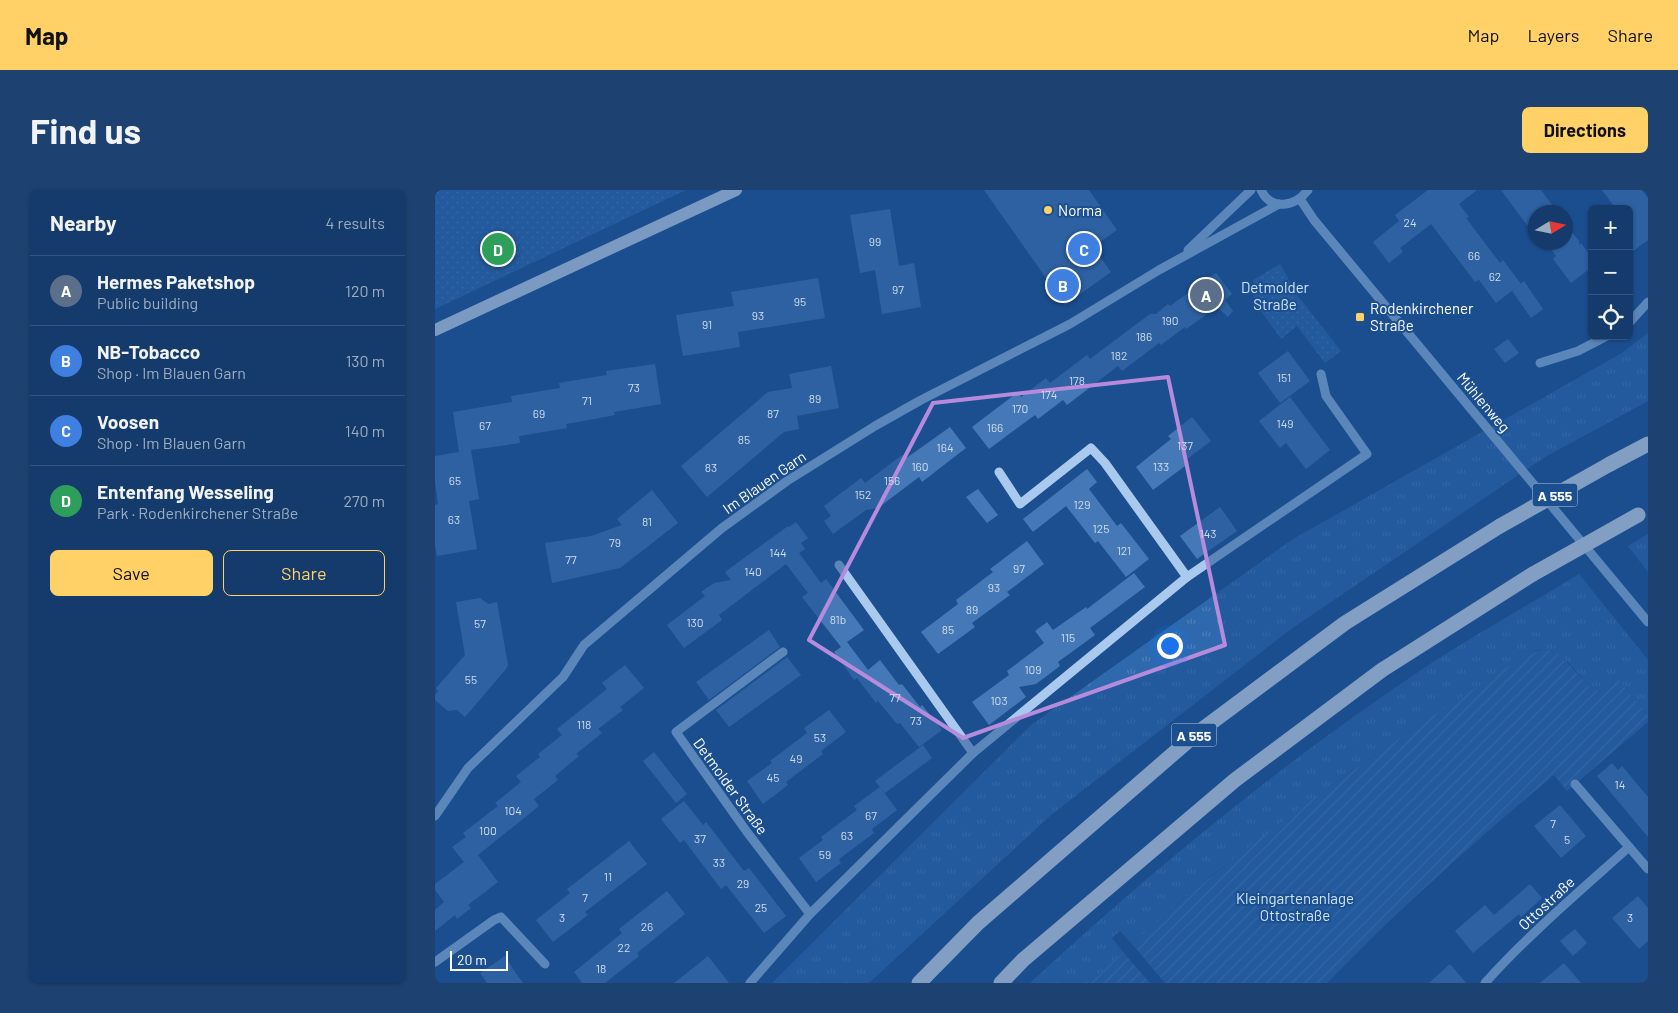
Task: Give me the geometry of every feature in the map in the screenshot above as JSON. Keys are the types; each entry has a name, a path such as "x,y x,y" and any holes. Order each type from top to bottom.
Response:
{"highway":[{"name":"A 555","path":"919,983 979,923 1196,734 1345,623 1500,526 1648,444"},
{"path":"1001,983 1023,960 1235,780 1383,670 1533,574 1643,512"}],"main road":[{"path":"435,330 736,190"}],"street":[{"name":"Im Blauen Garn","path":"1179,259 1251,190"},
{"path":"1261,190 1270,200 1279,204 1290,204 1300,199 1308,190"},
{"name":"Mühlenweg","path":"1300,199 1320,227 1648,622"},
{"name":"Im Blauen Garn","path":"435,816 468,768 563,677 584,645 722,528 787,481 875,426 921,400 1070,324 1179,259 1279,204"},
{"path":"1633,318 1648,302"},
{"path":"1540,363 1578,351 1599,340"},
{"path":"750,983 810,914 973,753 1187,577 1367,454 1326,396 1321,374"},
{"path":"999,472 1020,504 1091,448 1105,464 1187,577"},
{"path":"839,565 973,753"},
{"name":"Detmolder Straße","path":"783,652 676,732 747,832 810,914"},
{"path":"1575,784 1648,869"},
{"name":"Ottostraße","path":"1485,983 1502,964 1557,912 1629,847"},
{"path":"435,962 501,917 545,964"}],"highlighted area":[{"path":"1168,377 1225,645 963,738 809,640 933,403"}],"green space":[{"path":"435,190 686,190 435,309"},
{"name":"Detmolder Straße","path":"1280,264 1298,296 1341,351 1325,363 1297,326 1281,339 1254,301 1253,280"},
{"path":"1648,333 1648,401 1545,457 1291,629 1051,815 869,983 772,983 1031,725 1293,539 1622,353"},
{"path":"1648,534 1648,572 1628,546"},
{"path":"1579,574 1648,660 1648,716 1614,674 1612,685 1598,691 1590,687 1566,660 1559,655 1551,651 1534,651 1350,772 1211,876 1132,944 1120,931 1112,938 1123,952 1090,983 1030,983 1173,857 1272,777 1323,739 1464,642"},
{"name":"Kleingartenanlage Ottostraße","path":"1545,649 1559,654 1590,687 1598,691 1612,685 1614,677 1612,671 1648,716 1648,722 1567,791 1554,775 1438,876 1327,983 1165,983 1132,944 1227,864 1325,790 1478,686 1530,653"},
{"path":"1123,952 1150,983 1090,983"}],"building":[{"path":"984,190 1089,190 1117,230 1093,247 1111,272 1065,305"},
{"path":"1428,190 1477,190 1459,204 1469,217 1466,218 1500,263 1503,260 1521,284 1496,303 1479,280 1475,282 1431,224 1400,248 1403,252 1389,263 1373,242 1399,221 1395,215"},
{"path":"1501,190 1541,190 1552,205 1528,205 1527,225"},
{"path":"1602,190 1642,190 1648,198 1648,240 1633,251 1633,205 1613,205"},
{"path":"890,209 899,266 914,263 921,307 882,314 875,270 860,273 850,215"},
{"path":"1573,234 1579,241 1579,245 1581,243 1588,253 1588,270 1571,283 1553,259 1556,256 1552,250 1573,250"},
{"path":"1216,273 1232,294 1225,300 1233,311 1228,317 1217,307 1161,345 1159,343 1122,371 1118,366 1067,405 1063,400 1038,419 1035,415 989,449 972,427 1018,392 1021,397 1046,378 1050,383 1087,355 1090,359 1150,314 1156,314 1168,304 1170,306"},
{"path":"818,278 825,318 738,332 740,347 683,356 676,315 734,306 731,292"},
{"path":"1524,281 1543,309 1531,318 1512,291"},
{"path":"1508,339 1519,353 1505,363 1494,349"},
{"path":"1288,351 1310,381 1280,403 1258,373"},
{"path":"655,364 661,404 614,412 615,415 566,424 567,428 519,436 520,443 471,450 479,499 469,501 477,549 437,556 435,545 435,505 438,504 435,482 435,456 459,452 453,412 512,402 511,396 560,388 559,383 607,375 606,371"},
{"path":"831,366 839,408 797,416 799,429 784,432 707,497 681,466 768,392 792,388 789,374"},
{"path":"1290,397 1330,450 1306,469 1286,443 1280,448 1259,421"},
{"path":"1192,417 1211,441 1187,459 1189,463 1153,490 1136,467 1171,439 1168,436"},
{"path":"950,427 966,448 922,482 919,477 878,508 866,510 833,534 824,521 831,516 824,506 861,478 865,483 902,455 905,459"},
{"path":"1087,469 1097,482 1089,489 1117,526 1121,523 1149,559 1126,577 1098,541 1095,543 1066,506 1033,532 1023,519"},
{"path":"978,489 998,515 987,523 966,497"},
{"path":"652,490 678,523 620,568 552,583 545,543 591,536 622,525 617,519"},
{"path":"1220,507 1237,531 1197,559 1180,536"},
{"path":"796,522 808,538 801,543 805,549 799,553 821,583 826,579 864,630 847,642 868,670 880,660 899,685 902,684 920,707 922,705 942,730 919,747 900,723 897,724 878,701 876,703 857,678 854,680 834,652 841,647 802,597 808,593 786,564 719,615 722,620 684,648 667,625 705,596 701,592 714,583 731,580 725,572"},
{"path":"1027,541 1044,564 1007,592 1010,595 972,623 975,627 938,654 921,632 958,604 956,600 993,572 990,569"},
{"path":"1134,573 1145,587 1090,628 1095,635 1058,662 1060,666 1036,684 1019,687 1026,697 989,725 972,702 1009,675 1007,671 1044,643 1035,631 1047,622 1053,630 1086,607 1087,609"},
{"path":"480,598 488,604 497,602 508,665 465,717 457,710 448,711 435,700 435,695 438,691 436,688 465,655 456,602"},
{"path":"769,630 780,647 709,700 696,682"},
{"path":"787,657 801,675 729,727 716,710"},
{"path":"625,665 644,688 620,707 623,710 598,729 602,733 576,754 579,756 555,776 558,780 534,799 539,806 478,855 498,882 468,905 471,908 457,919 455,915 435,931 435,910 444,902 435,890 435,884 464,862 452,847 466,837 463,833 498,806 495,803 521,782 516,776 540,757 538,754 562,735 557,729 607,689 602,683"},
{"path":"829,710 846,732 821,751 823,754 786,782 788,785 763,804 747,781 772,763 770,761 807,733 804,728"},
{"path":"923,745 932,758 885,793 875,781"},
{"path":"654,752 687,794 676,803 643,761"},
{"path":"1612,763 1618,770 1622,766 1648,797 1648,837 1597,776"},
{"path":"880,787 897,810 872,829 874,833 839,859 841,863 816,882 799,858 823,840 821,837 857,810 854,806"},
{"path":"684,801 703,825 706,822 744,871 749,868 786,916 764,933 726,885 721,889 684,840 680,843 661,819"},
{"path":"1560,805 1586,836 1561,858 1534,826"},
{"path":"629,841 647,864 585,912 588,915 553,942 536,920 570,893 567,889"},
{"path":"1530,884 1542,898 1521,917 1519,914 1473,953 1455,931 1485,905 1494,915"},
{"path":"667,891 685,914 637,953 639,956 605,983 582,983 574,972 622,933 619,929"},
{"path":"1638,896 1648,908 1648,941 1639,949 1612,918"},
{"path":"1575,929 1587,943 1573,956 1560,941"},
{"path":"505,956 523,983 487,983 480,973"},
{"path":"708,956 729,983 674,983 697,965"},
{"path":"1564,963 1581,983 1540,983"},
{"path":"1450,964 1466,983 1429,983"}],"place":[{"name":"Norma","path":"1048,210"},
{"name":"Entenfang Wesseling","path":"498,249"},
{"name":"Voosen","path":"1084,249"},
{"name":"NB-Tobacco","path":"1063,285"},
{"name":"Hermes Paketshop","path":"1206,295"},
{"name":"Rodenkirchener Straße","path":"1360,317"}]}
